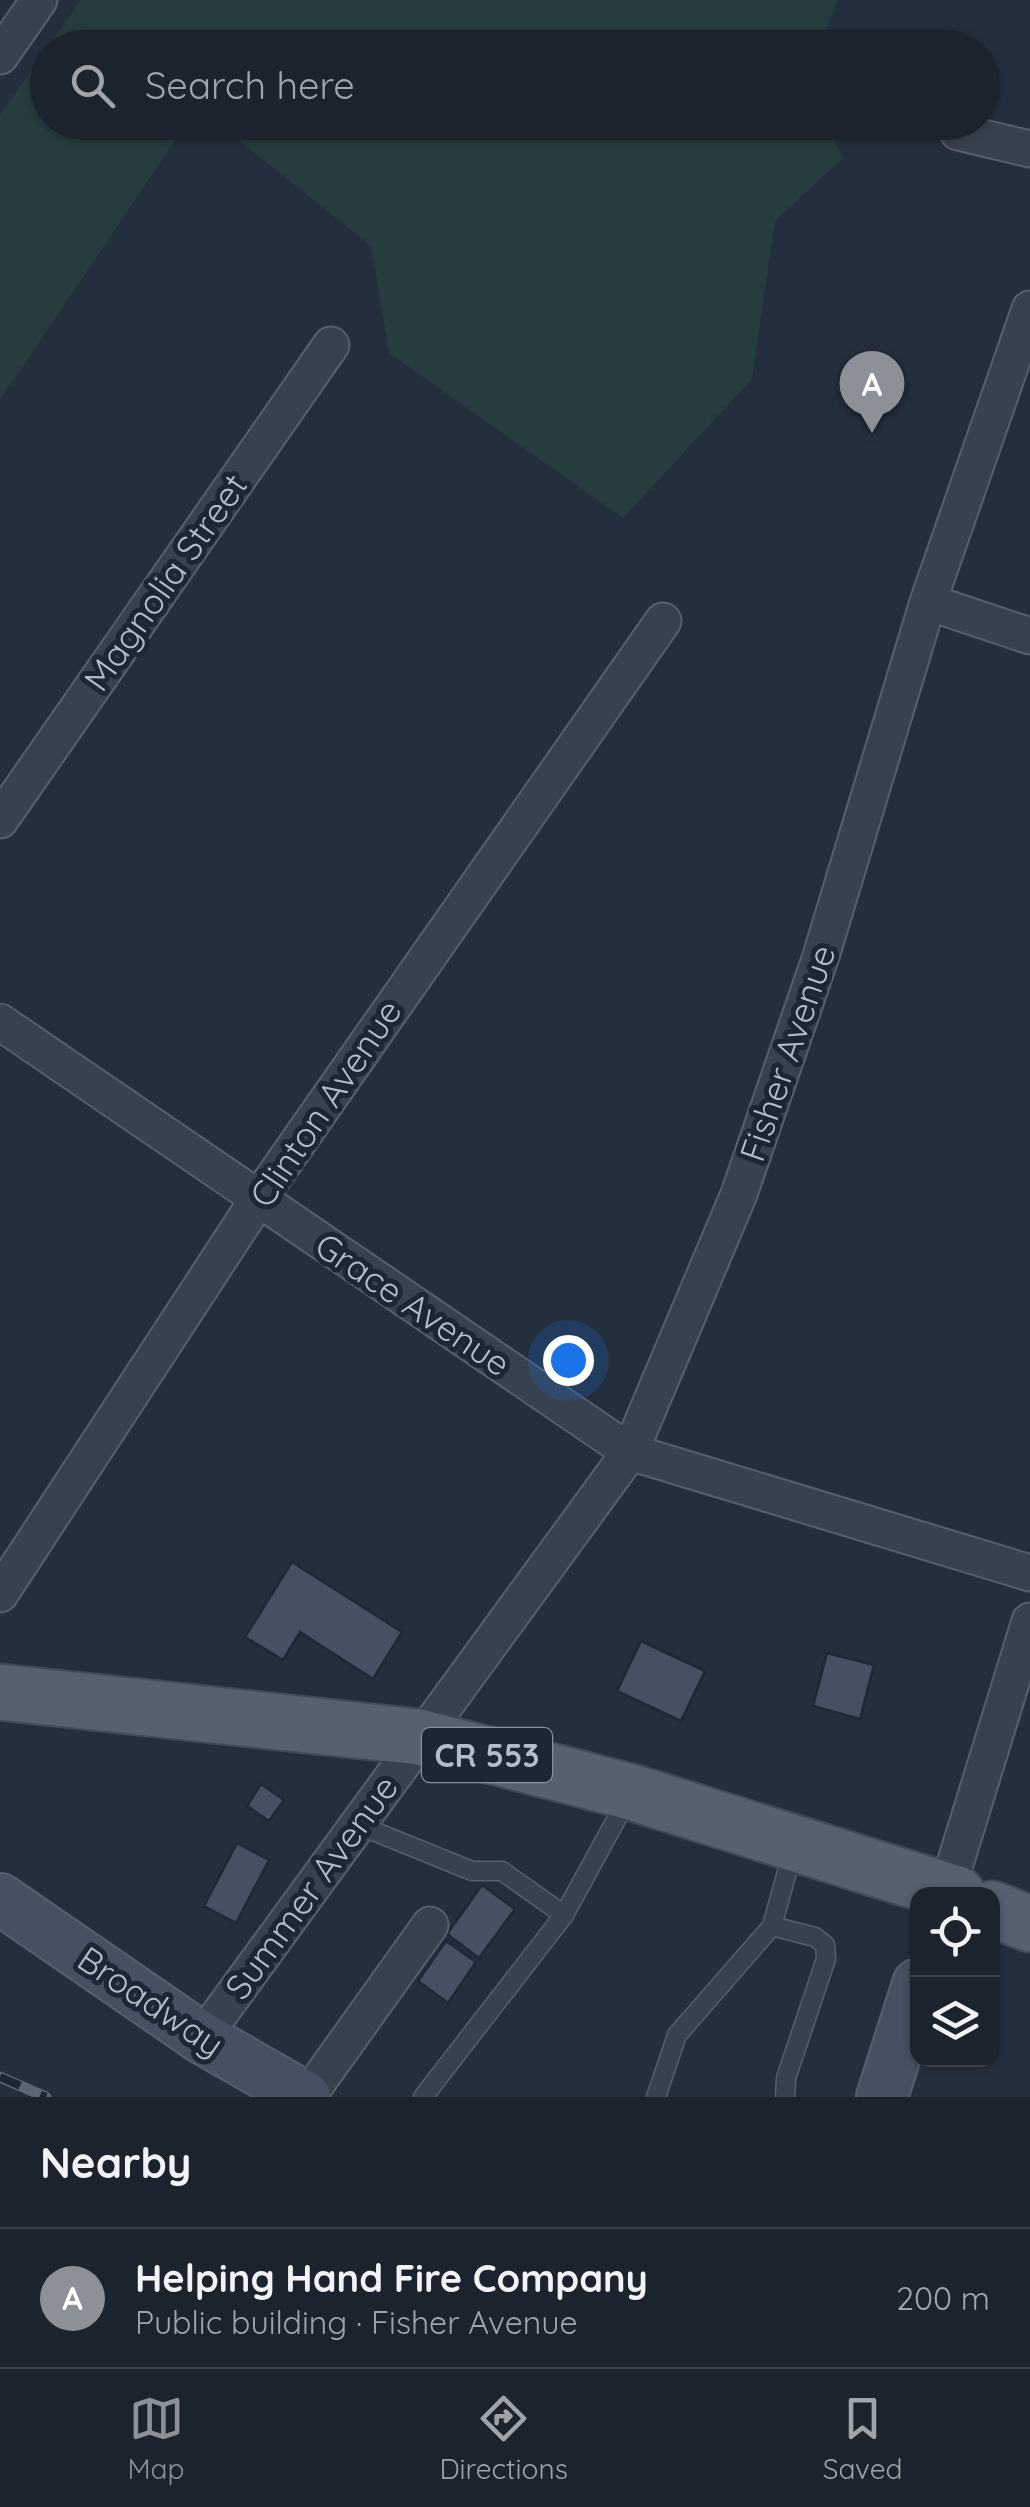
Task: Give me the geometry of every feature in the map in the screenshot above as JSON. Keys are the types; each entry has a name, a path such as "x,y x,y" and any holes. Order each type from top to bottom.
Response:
{"main road":[{"name":"CR 553","path":"0,1692 419,1737 630,1792 929,1887"},
{"name":"Broadway","path":"0,1899 202,2038 306,2097"},
{"name":"CR 553","path":"1000,1912 1030,1924"},
{"path":"882,2097 910,2009"}],"street":[{"path":"0,56 39,0"},
{"path":"992,140 1030,149"},
{"name":"Fisher Avenue","path":"419,1737 630,1452 739,1194 821,956 928,602 1030,309"},
{"name":"Magnolia Street","path":"0,820 330,344"},
{"path":"928,602 1030,636"},
{"name":"Clinton Avenue","path":"0,1594 259,1198 663,620"},
{"name":"Grace Avenue","path":"0,1022 630,1452 1030,1573"},
{"path":"963,1887 1030,1621"},
{"name":"Summer Avenue","path":"202,2038 419,1737"},
{"path":"306,2097 430,1925"}],"lane":[{"path":"423,2097 564,1915 630,1792"},
{"path":"356,1824 472,1871 502,1871 564,1915"},
{"path":"656,2097 677,2035 692,2013 772,1926 794,1844"},
{"path":"772,1926 815,1937 824,1945 826,1959 786,2078 785,2097"}],"green space":[{"path":"81,0 837,0 826,30 60,30"},
{"path":"30,72 30,140 176,140 0,400 0,115"},
{"path":"238,140 834,140 843,158 775,221 752,379 623,518 389,353 371,246"}],"building":[{"path":"292,1562 402,1632 373,1679 300,1632 283,1660 245,1637"},
{"path":"641,1641 705,1671 681,1721 617,1691"},
{"path":"827,1653 874,1665 860,1719 813,1706"},
{"path":"261,1784 284,1800 269,1821 247,1806"},
{"path":"237,1843 269,1860 236,1923 204,1906"},
{"path":"482,1885 515,1909 479,1958 447,1934"},
{"path":"446,1941 476,1962 448,2003 418,1981"}],"railway":[{"path":"0,2077 46,2097"}],"place":[{"name":"Helping Hand Fire Company","path":"872,433"}]}
